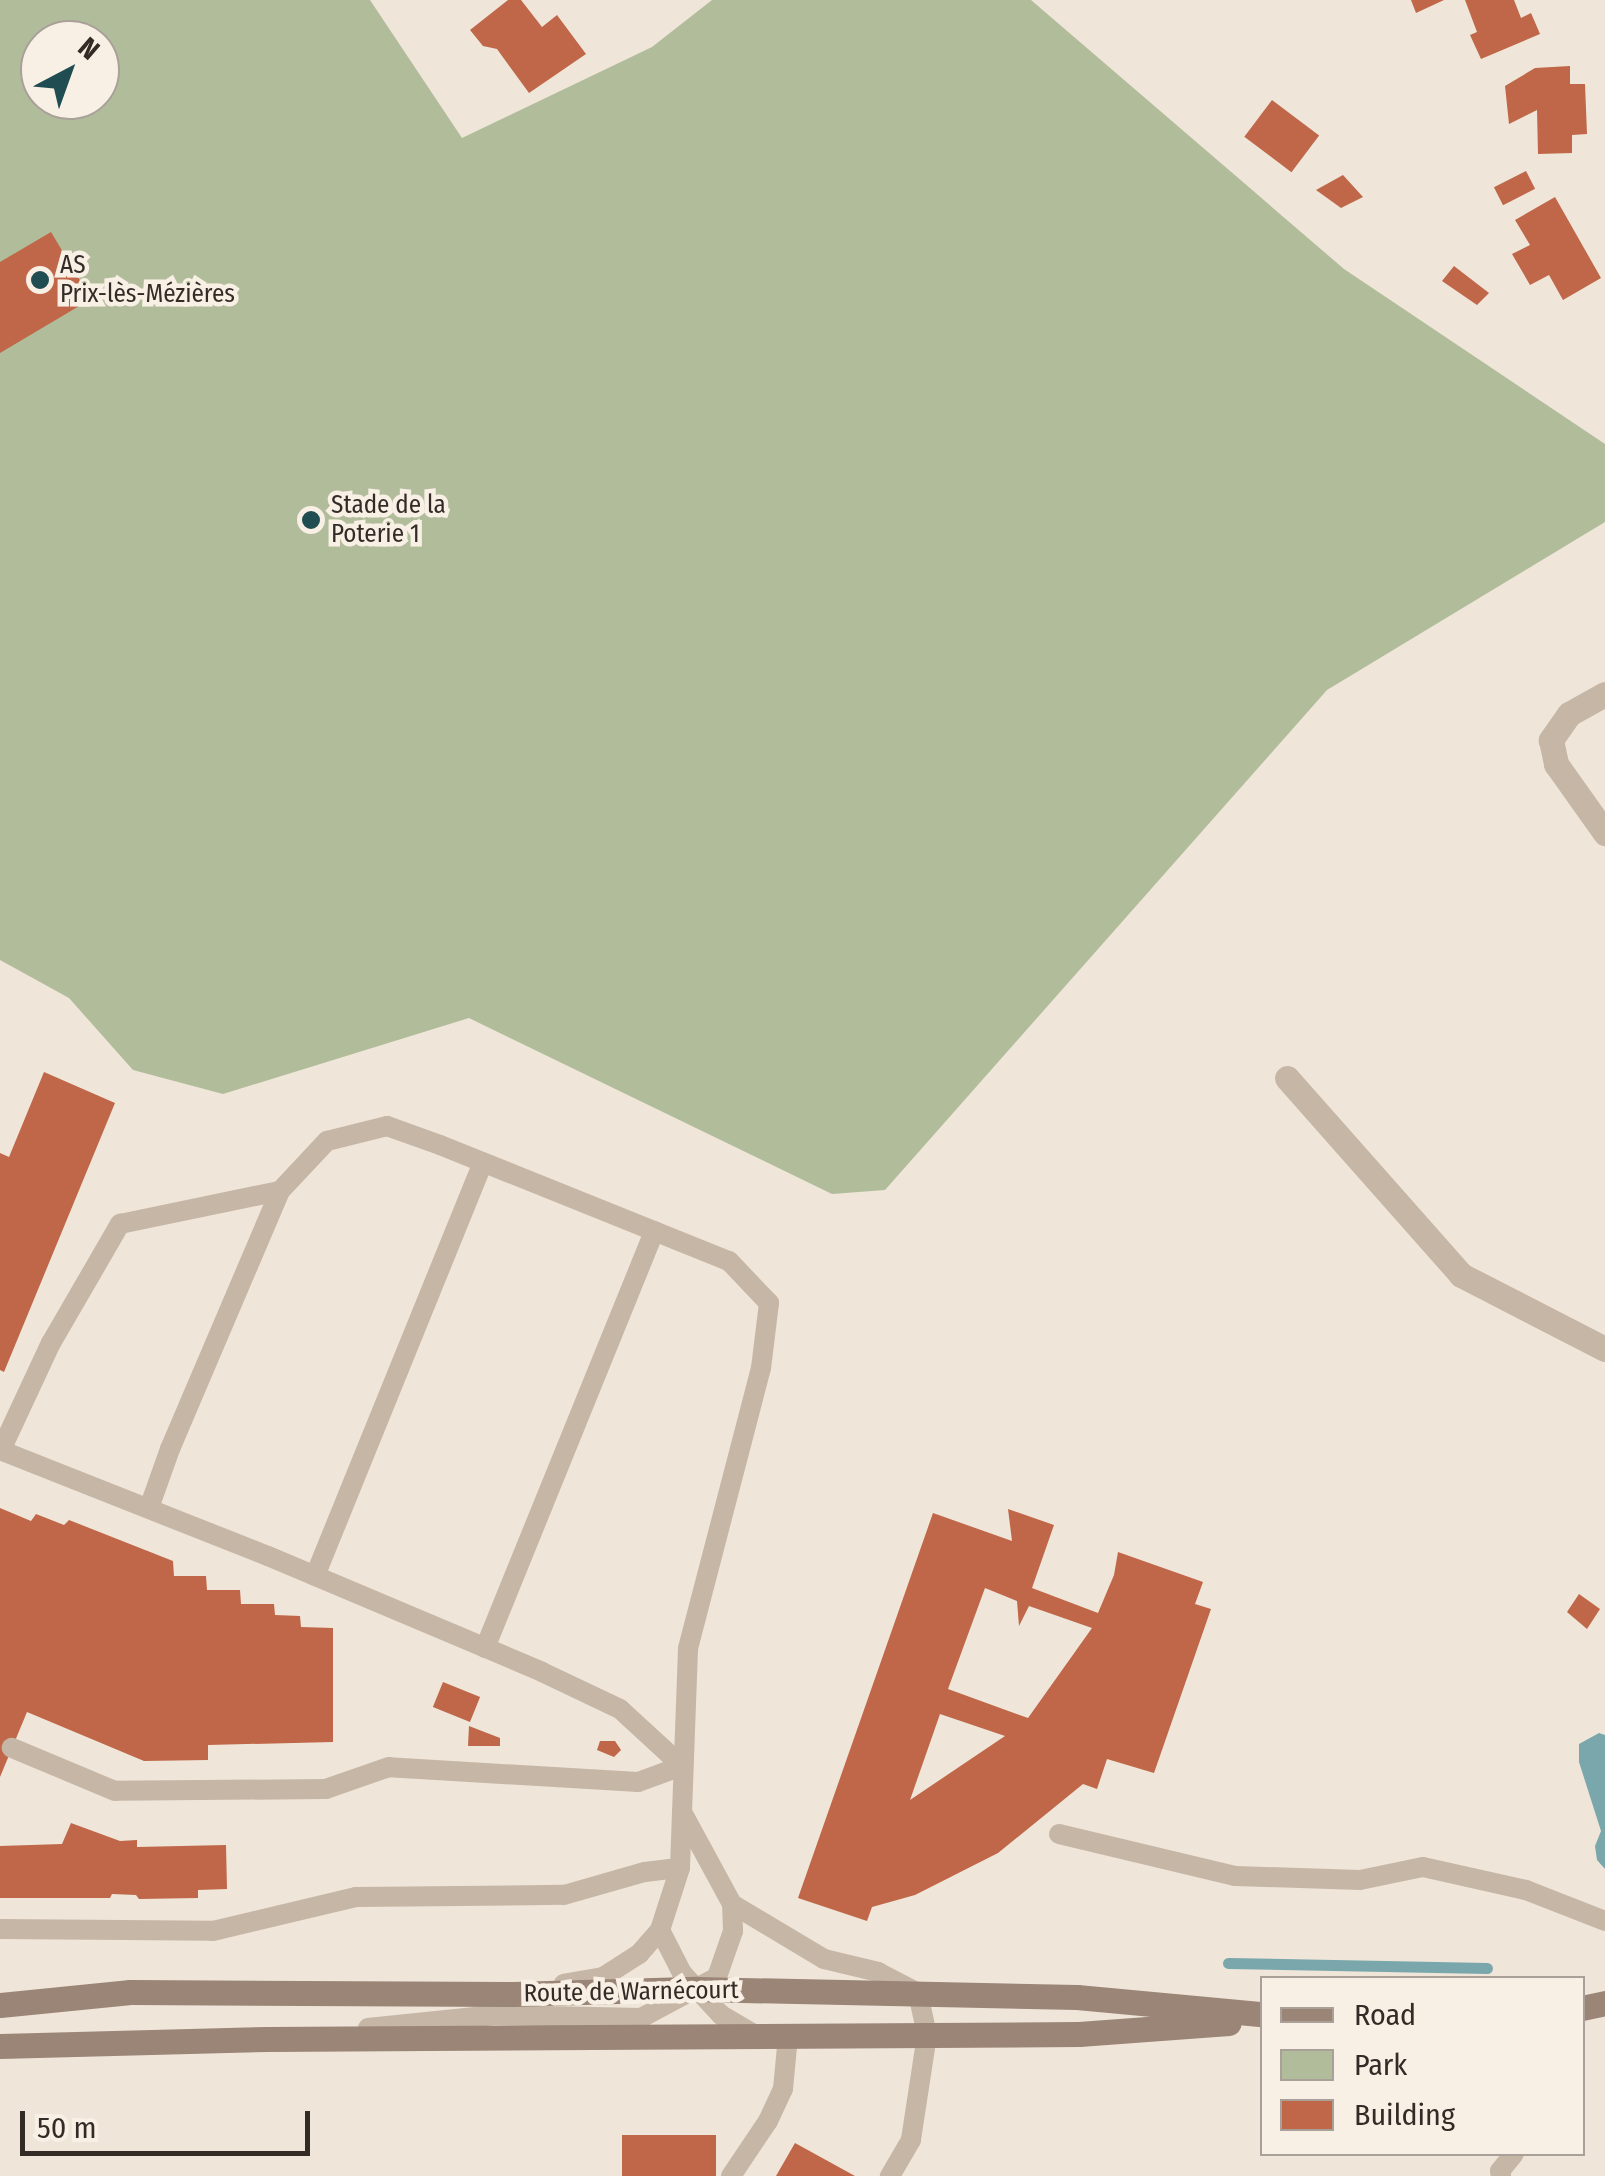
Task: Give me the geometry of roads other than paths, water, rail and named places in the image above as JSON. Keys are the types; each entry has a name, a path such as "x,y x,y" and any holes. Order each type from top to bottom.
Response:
{"main road":[{"name":"Route de Warnécourt","path":"0,2006 130,1992 513,1994 697,1989 1076,1997 1260,2017"},
{"name":"Route de Warnécourt","path":"0,2046 266,2039 1080,2034 1260,2017"}],"street":[{"path":"1605,694 1569,714 1551,740 1556,764 1605,833"},
{"path":"1287,1078 1460,1275 1605,1349"}],"lane":[{"path":"150,1508 170,1449 280,1191 328,1142 387,1126 730,1261 769,1303 761,1368 688,1649 680,1868 660,1930 639,1954 603,1977 513,1994"},
{"path":"316,1576 482,1163"},
{"path":"280,1191 120,1224 51,1343 1,1450 316,1576 620,1709 682,1766"},
{"path":"485,1648 654,1231"},
{"path":"12,1748 115,1791 326,1789 389,1767 638,1782 682,1766"},
{"path":"266,2039 494,2016 641,2018 697,1989 717,1977 734,1931 732,1904 682,1812"},
{"path":"1058,1834 1235,1876 1360,1880 1424,1867 1526,1890 1605,1921"},
{"path":"0,1928 213,1931 356,1898 564,1895 645,1872 680,1868"},
{"path":"732,1904 824,1959 878,1972 918,1993 926,2034 911,2140 890,2176"},
{"path":"660,1930 668,1954 697,1989 721,2015 757,2036"},
{"path":"731,2176 768,2121 783,2089 788,2036"}],"water":[{"path":"1599,1733 1605,1735 1605,1869 1597,1860 1595,1846 1601,1831 1579,1762 1579,1744"}],"waterway":[{"path":"1228,1963 1487,1968"}],"place":[{"name":"AS Prix-lès-Mézières","path":"40,280"},
{"name":"Stade de la Poterie 1","path":"311,520"}]}
